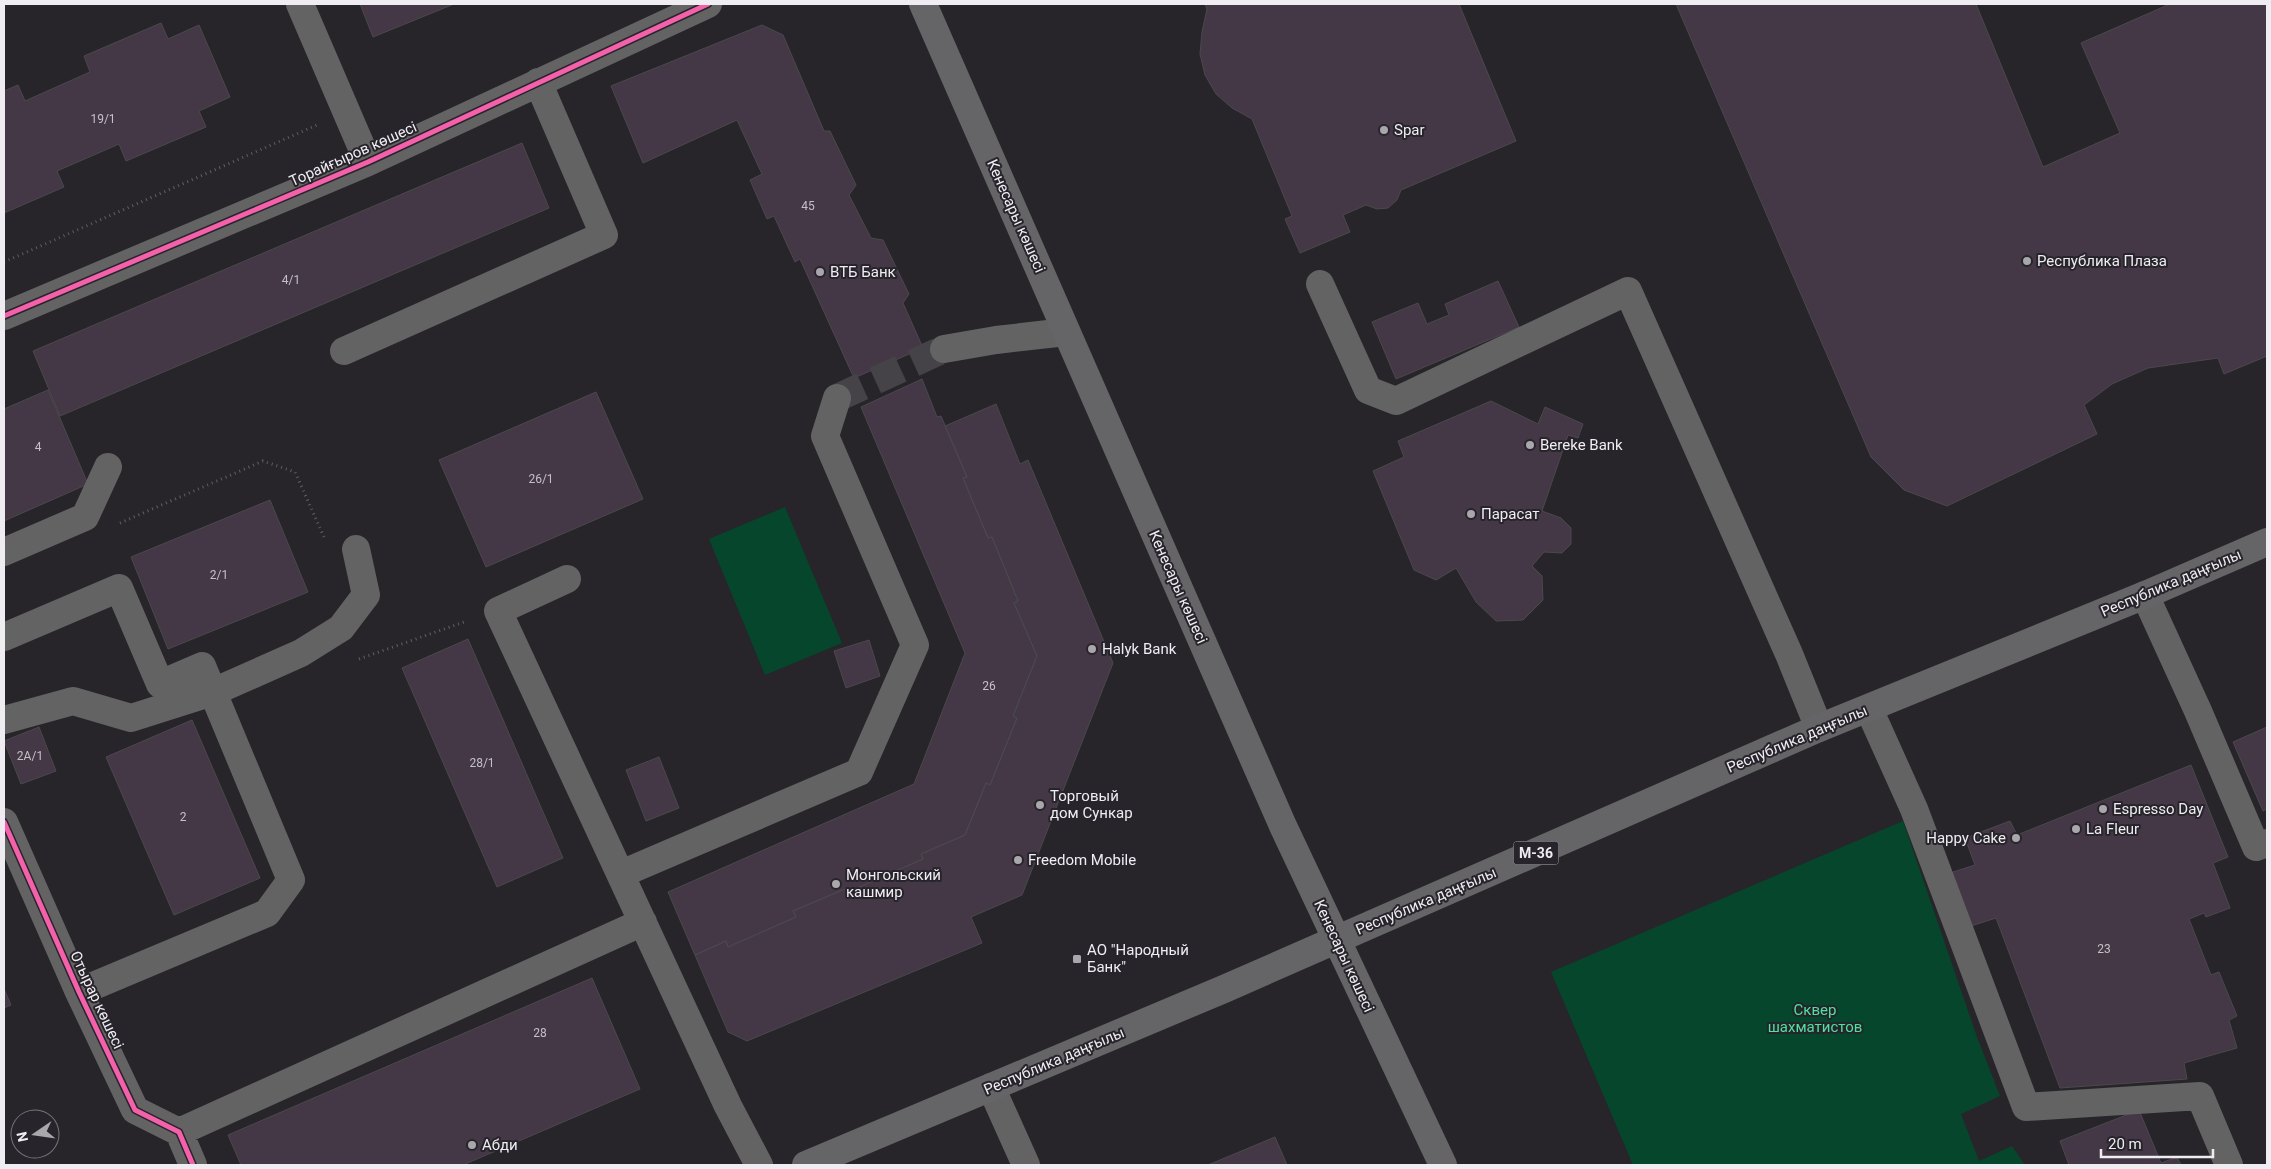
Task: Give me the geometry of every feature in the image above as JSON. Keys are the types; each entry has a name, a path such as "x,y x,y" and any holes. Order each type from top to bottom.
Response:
{"main road":[{"name":"Кенесары көшесі","path":"923,4 1283,826 1338,939 1443,1165"},
{"name":"Республика даңғылы","path":"806,1165 1338,939 1819,728 2144,595 2267,542"}],"street":[{"path":"300,4 368,162"},
{"name":"Торайғыров көшесі","path":"4,316 368,162 708,4"},
{"path":"344,351 604,235 538,82"},
{"path":"1320,284 1368,390 1396,401 1628,291 1786,645 1819,728"},
{"path":"944,349 996,340 1066,332"},
{"path":"620,874 859,772 914,645 825,436 838,398"},
{"path":"4,552 85,517 108,467"},
{"path":"4,720 73,701 131,718 213,692 301,653 341,628 366,595 356,549"},
{"path":"567,579 498,611 728,1106 759,1165"},
{"path":"4,637 119,588 160,684 202,666 291,880 267,913 79,992"},
{"path":"2144,595 2198,711 2256,848 2267,843"},
{"path":"1869,709 1914,809 2026,1107 2200,1096 2229,1165"},
{"name":"Отырар көшесі","path":"4,822 79,992 135,1110 179,1132"},
{"path":"193,1165 179,1132 643,922"},
{"path":"991,1087 1026,1165"}],"path":[{"path":"4,262 346,112"},
{"path":"119,524 263,461 295,472 325,539"}],"green space":[{"path":"785,507 842,643 765,675 709,539"},
{"name":"Сквер шахматистов","path":"1903,821 1977,1037 2000,1096 1961,1114 1979,1161 2012,1146 2025,1165 1633,1165 1551,972"}],"building":[{"path":"360,4 454,4 373,37"},
{"name":"Spar","path":"1205,4 1459,4 1516,141 1401,190 1397,200 1388,208 1377,209 1366,205 1343,215 1350,232 1300,253 1285,219 1292,216 1252,119 1232,108 1216,94 1205,75 1200,54 1207,9"},
{"name":"Республика Плаза","path":"1676,4 1976,4 2043,167 2120,133 2081,43 2170,4 2267,4 2267,356 2224,374 2218,358 2148,368 2112,384 2084,405 2097,434 1947,506 1904,490 1871,457"},
{"path":"161,23 168,39 199,25 230,97 199,111 206,127 126,161 119,144 57,171 64,187 4,213 4,91 18,85 25,101 90,72 84,56"},
{"path":"762,25 783,35 824,131 830,131 856,185 849,195 871,238 883,240 909,294 903,303 923,348 854,378 800,259 795,262 774,216 767,219 750,180 762,174 737,120 643,163 611,86"},
{"path":"522,143 549,208 60,416 33,351"},
{"path":"1498,281 1519,327 1396,379 1372,322 1418,303 1427,324 1449,315 1445,304"},
{"path":"922,379 937,417 941,416 967,477 963,478 988,538 992,537 1018,601 1014,603 1037,656 1013,716 1017,718 990,785 986,783 965,835 921,854 923,859 848,892 847,888 793,911 796,917 728,947 726,941 695,955 668,892 914,784 965,653 861,407"},
{"path":"48,390 88,484 4,521 4,409"},
{"path":"596,392 643,499 486,567 439,460"},
{"name":"Парасат","path":"1491,401 1538,424 1545,407 1583,424 1578,438 1568,435 1542,511 1561,518 1571,528 1571,544 1562,553 1544,552 1532,566 1542,576 1543,600 1523,620 1496,621 1476,602 1456,568 1436,580 1414,570 1373,471 1404,457 1398,441"},
{"path":"996,404 1020,464 1028,460 1113,663 1022,895 971,917 982,943 747,1041 728,1032 695,955 726,941 728,947 796,917 793,911 847,888 848,892 923,859 921,854 965,835 986,783 990,785 1017,718 1013,716 1037,656 1014,603 1018,601 992,537 988,538 963,478 967,477 945,426"},
{"path":"270,500 308,592 168,649 131,557"},
{"path":"468,639 563,858 497,887 402,668"},
{"path":"869,640 880,676 846,688 834,651"},
{"path":"192,720 260,878 174,915 106,757"},
{"path":"39,727 56,771 21,784 4,741"},
{"path":"2267,727 2267,809 2263,811 2233,742"},
{"path":"659,757 679,808 646,821 626,770"},
{"path":"2191,765 2228,857 2213,863 2230,908 2206,917 2204,913 2189,919 2211,975 2219,972 2237,1016 2229,1020 2237,1048 2184,1063 2187,1079 2060,1088 1996,918 1971,926 1950,873 1975,865 1965,838 2010,821 2017,835"},
{"path":"592,978 640,1089 463,1165 241,1165 228,1135"},
{"path":"4,989 11,1005 4,1008"},
{"path":"2139,1110 2161,1163 2177,1157 2181,1165 2069,1165 2060,1141"},
{"path":"1275,1137 1287,1165 1208,1165"}],"tunnel":[{"path":"837,398 944,349"}],"cycle path":[{"path":"4,316 368,162 708,4"},
{"path":"4,822 79,992 135,1110 179,1132 193,1165"}],"place":[{"name":"Spar","path":"1384,130"},
{"name":"Республика Плаза","path":"2027,261"},
{"name":"ВТБ Банк","path":"820,272"},
{"name":"Bereke Bank","path":"1530,445"},
{"name":"Парасат","path":"1471,514"},
{"name":"Halyk Bank","path":"1092,649"},
{"name":"Торговый дом Сункар","path":"1040,805"},
{"name":"Espresso Day","path":"2103,809"},
{"name":"La Fleur","path":"2076,829"},
{"name":"Happy Cake","path":"2016,838"},
{"name":"Freedom Mobile","path":"1018,860"},
{"name":"Монгольский кашмир","path":"836,884"},
{"name":"АО \"Народный Банк\"","path":"1077,959"},
{"name":"Абди","path":"472,1145"}]}
